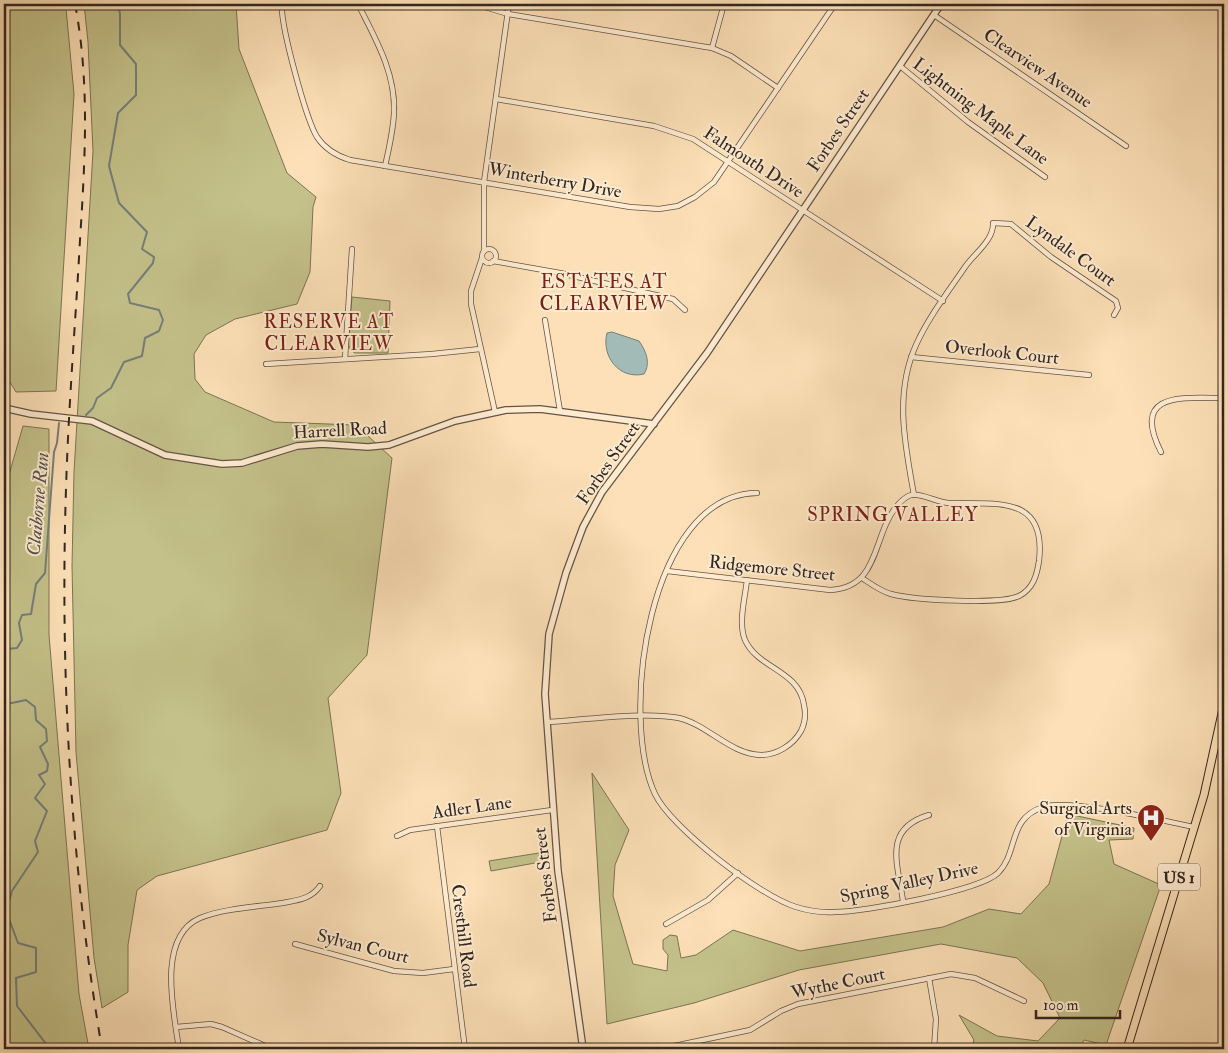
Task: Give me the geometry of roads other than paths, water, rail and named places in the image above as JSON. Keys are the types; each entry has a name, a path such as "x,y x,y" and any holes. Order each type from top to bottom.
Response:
{"main road":[{"name":"US 1","path":"1126,1049 1194,827 1215,752 1224,704"}],"street":[{"name":"Winterberry Drive","path":"282,4 286,36 311,124 317,137 329,150 344,158 385,166 630,207 659,209 678,206 695,197 714,182 835,4"},
{"path":"358,4 385,61 393,87 393,124 385,166"},
{"path":"475,4 508,14 712,48 731,56 778,88"},
{"path":"495,412 470,299 484,251 484,182 509,4"},
{"path":"712,48 724,4"},
{"name":"Forbes Street","path":"580,1049 552,810 545,671 549,634 568,566 583,527 602,492 707,353 941,4"},
{"name":"Clearview Avenue","path":"934,14 1086,116 1126,146"},
{"name":"Lightning Maple Lane","path":"900,66 968,122 1045,177"},
{"name":"Falmouth Drive","path":"496,99 668,129 698,141 943,301"},
{"name":"Lyndale Court","path":"943,301 968,263 985,243 993,229 993,223 1011,224 1051,257 1116,301 1118,308 1114,315"},
{"path":"484,239 502,262"},
{"path":"345,359 352,249"},
{"path":"484,251 490,249"},
{"path":"493,261 496,255"},
{"path":"482,258 487,262"},
{"path":"478,270 487,262 502,262 584,278 673,299 685,310"},
{"path":"914,495 903,426 905,386 911,357 922,333 943,301"},
{"path":"545,320 560,411"},
{"path":"266,364 457,353 480,349"},
{"name":"Overlook Court","path":"911,357 1089,375"},
{"path":"1161,452 1155,438 1153,419 1160,405 1169,400 1224,398"},
{"name":"Harrell Road","path":"4,408 92,421 165,455 203,463 232,464 297,446 322,444 368,447 388,445 455,422 495,412 524,408 654,424"},
{"name":"Spring Valley Drive","path":"758,493 735,496 710,510 686,538 667,571 654,603 646,637 641,673 640,717 645,766 651,786 660,805 674,821 738,873 773,897 809,910 848,912 981,883 994,876 1008,858 1020,825 1032,812 1046,806 1062,804 1194,827"},
{"path":"914,495 946,503 1008,504 1028,514 1036,525 1040,540 1038,563 1032,585 1024,593 1012,598 966,600 891,594 862,578 872,562 888,518 902,500 914,495"},
{"name":"Ridgemore Street","path":"667,571 830,590 850,586 862,578"},
{"path":"547,722 670,717 705,728 735,748 753,754 776,753 796,739 805,718 804,702 798,688 786,675 753,652 743,635 742,621 747,580"},
{"name":"Adler Lane","path":"397,836 410,830 552,810"},
{"path":"903,901 896,848 898,836 907,824 929,815"},
{"name":"Cresthill Road","path":"437,826 465,1049"},
{"path":"666,924 708,900 738,873"},
{"path":"179,1049 171,991 172,963 176,945 187,927 198,919 214,914 307,898 320,886"},
{"name":"Sylvan Court","path":"295,944 394,971 423,973 454,969"},
{"name":"Wythe Court","path":"660,1049 750,1030 781,1010 798,1004 951,974 968,975 1024,1001"},
{"path":"929,978 936,1019 934,1049"},
{"path":"176,1027 211,1024 272,1049"}],"water":[{"path":"612,332 639,341 647,357 647,366 644,374 635,375 620,370 609,358 606,342 607,333"}],"waterway":[{"name":"Claiborne Run","path":"86,415 93,408 97,398 111,388 124,362 142,356 145,338 159,331 163,320 159,310 130,303 128,294 153,263 154,257 142,249 147,232 119,203 109,166 118,113 136,95 136,64 120,45 120,14 118,4"},
{"name":"Claiborne Run","path":"4,655 7,649 17,648 22,640 19,623 22,615 31,614 36,584 45,573 54,452 59,423"},
{"name":"Claiborne Run","path":"4,694 7,704 26,700 35,707 36,720 46,729 47,741 40,747 48,764 47,771 39,775 45,784 35,798 47,811 35,841 38,852 12,891 6,911 18,943 36,948 36,972 16,978 17,1006 50,1049"}],"railway":[{"path":"75,4 83,63 85,122 67,461 64,608 69,756 74,829 81,903 102,1049"}],"place":[{"name":"Surgical Arts of Virginia","path":"1151,842"}],"district":[{"name":"ESTATES AT CLEARVIEW","path":"604,292"},
{"name":"RESERVE AT CLEARVIEW","path":"329,332"},
{"name":"SPRING VALLEY","path":"893,514"}]}
